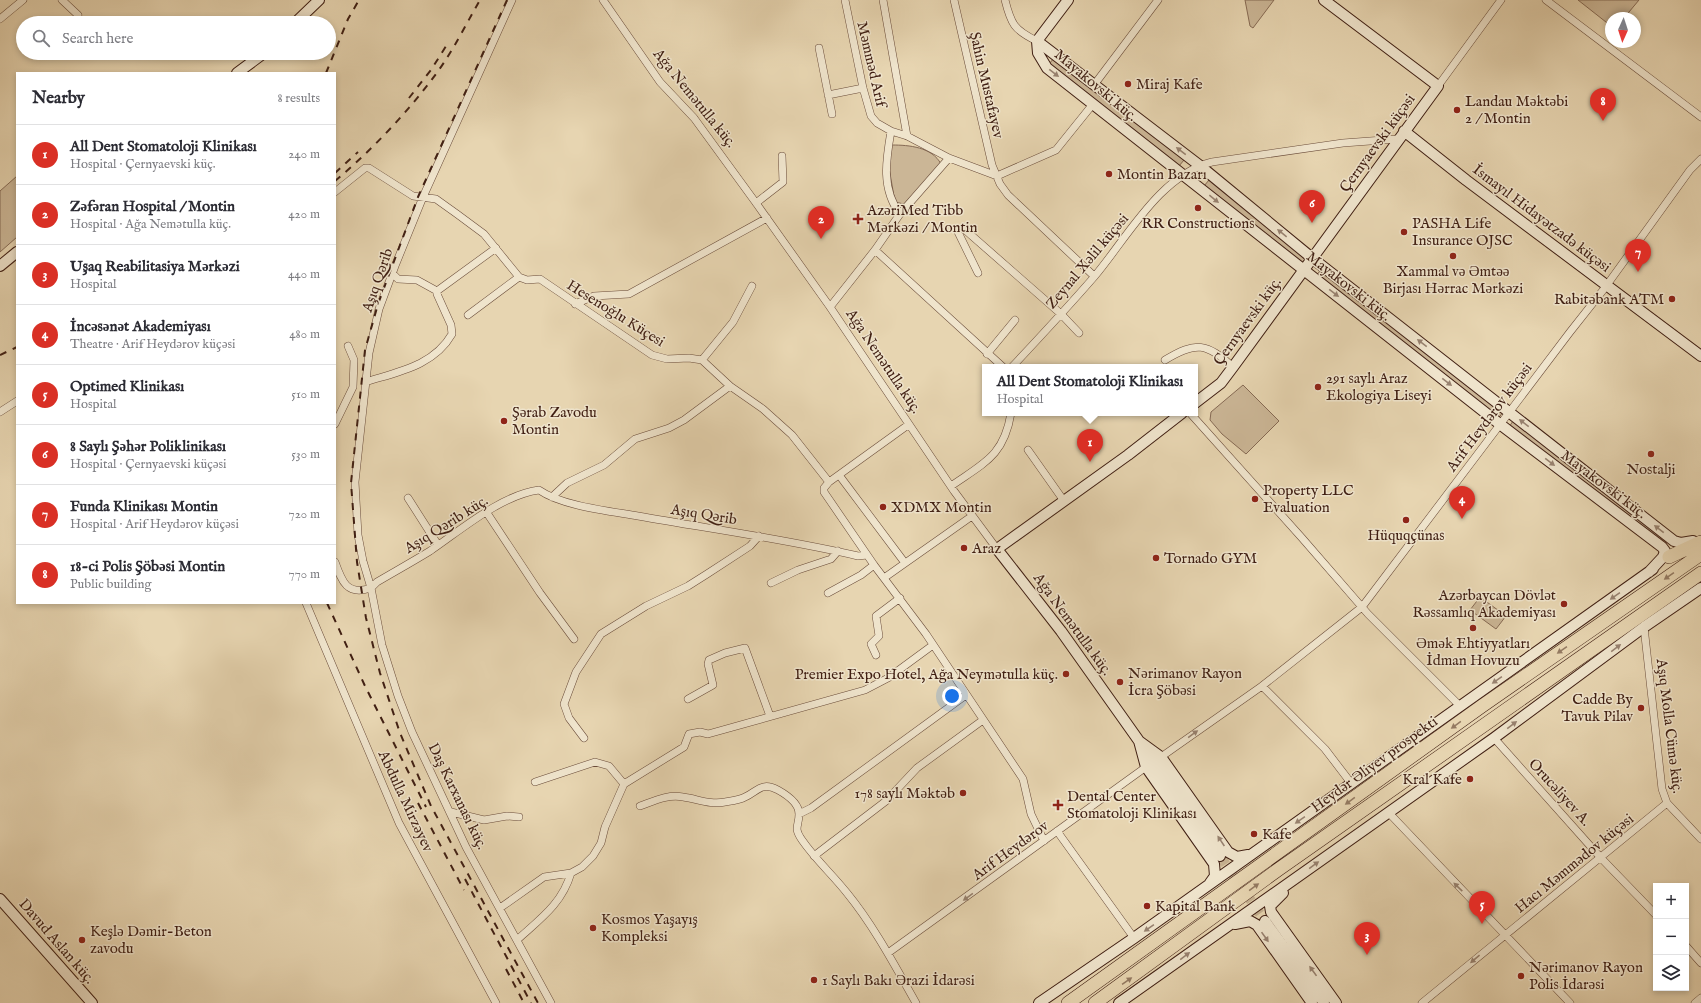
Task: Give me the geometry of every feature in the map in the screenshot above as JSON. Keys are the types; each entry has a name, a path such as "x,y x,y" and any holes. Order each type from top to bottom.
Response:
{"highway":[{"path":"1669,557 1698,539"},
{"name":"Heydər Əliyev prospekti","path":"1068,1003 1482,706 1701,554"},
{"name":"Heydər Əliyev prospekti","path":"1095,1003 1279,869 1701,573"}],"street":[{"path":"0,19 23,0"},
{"path":"62,0 78,16"},
{"path":"302,16 319,0"},
{"name":"Aşıq Qərib","path":"371,588 358,534 355,482 369,352 379,309 423,197 512,0"},
{"name":"Ağa Nemətulla küç.","path":"603,0 660,82 694,118 767,218 830,307 908,425 972,516 1060,631 1139,741 1161,757 1228,852 1237,857 1252,854"},
{"name":"Məmməd Arif","path":"845,0 863,88 871,116 877,123 891,131 907,136 949,158"},
{"path":"883,0 907,136"},
{"name":"Şahin Mustafayev","path":"954,0 992,165 997,176 1008,195 1094,276"},
{"path":"1005,0 1012,24 1023,34 1037,41 1068,0"},
{"path":"1094,85 1158,0"},
{"path":"1324,0 1438,86 1501,0"},
{"path":"1546,0 1701,117"},
{"name":"Mayakovski küç.","path":"1037,41 1199,165 1312,258 1674,541 1681,543 1698,539"},
{"name":"Mayakovski küç.","path":"1037,41 1038,53 1048,68 1184,174 1302,270 1501,425 1662,547 1665,551 1664,554 1649,572"},
{"path":"819,48 832,114"},
{"path":"238,72 255,60"},
{"name":"Çernyaevski küçəsi","path":"1302,270 1397,139 1438,86"},
{"path":"828,96 863,88"},
{"path":"830,307 876,250 900,214 949,158 997,176 1056,150 1093,104"},
{"path":"891,131 885,161 888,194 892,204 900,214"},
{"name":"İsmayıl Hidayətzadə küçəsi","path":"1404,131 1466,180 1701,356"},
{"path":"1199,165 1343,144 1397,139"},
{"path":"756,203 784,182 782,156"},
{"name":"Arif Heydərov küçəsi","path":"1161,757 1262,686 1362,607 1606,286 1690,170 1701,159"},
{"name":"Zeynal Xəlil küçəsi","path":"1015,364 1094,276 1160,194 1184,174 1199,165"},
{"path":"336,191 365,168 369,168 413,196 436,199 484,234 519,277 468,315"},
{"path":"575,304 594,296 629,294 767,218"},
{"path":"978,273 957,230 959,228 963,228 1061,314 1079,334"},
{"path":"437,291 496,248"},
{"path":"876,250 999,364"},
{"path":"0,266 16,253"},
{"name":"Çernyaevski küç.","path":"1198,401 1221,383 1302,270"},
{"path":"366,382 424,362 448,340 452,334 451,325 437,291 417,280 398,279 392,273"},
{"name":"Hesenoğlu Küçesi","path":"519,277 527,280 540,279 652,355 667,359 689,358 702,360"},
{"path":"752,286 733,322 702,360 730,386 763,409 792,435 829,482"},
{"path":"987,354 1015,320"},
{"path":"336,422 353,387 354,360 348,346"},
{"path":"1165,360 1188,348 1208,348 1219,354 1233,367"},
{"path":"552,497 567,483 604,465 634,439 669,428 730,386"},
{"path":"0,412 16,402"},
{"path":"951,486 995,454 1008,430 1011,416"},
{"path":"998,549 1178,416"},
{"path":"1193,416 1362,607 1460,706"},
{"path":"908,425 829,482 824,488 826,496 874,565 900,598 1023,779 1031,814 1044,841"},
{"path":"1028,450 1064,501"},
{"path":"839,475 905,563"},
{"name":"Aşıq Qərib","path":"539,490 552,497 587,507 759,536 858,556 867,555"},
{"name":"Aşıq Qərib küç.","path":"371,588 377,582 487,513 517,496 539,490"},
{"path":"408,498 438,545"},
{"path":"487,513 540,593 574,639"},
{"path":"884,578 972,516"},
{"path":"584,738 569,718 564,704 576,672 601,634 646,606 701,578 750,546 759,536"},
{"path":"770,583 798,570 831,559 838,551"},
{"path":"1039,1003 1209,885 1669,557"},
{"path":"336,564 344,584 349,588 362,592 371,588"},
{"path":"828,593 861,575 874,565"},
{"name":"Daş Karxanası küç.","path":"371,588 382,645 392,678 412,732 451,812 466,847 551,1003"},
{"path":"1119,1003 1494,738 1644,627 1701,588"},
{"path":"876,656 871,644 879,636 876,616 900,598"},
{"name":"Abdulla Mirzəyev","path":"306,604 399,823 496,1003"},
{"name":"Aşıq Molla Cümə küç.","path":"1644,627 1662,789 1667,803 1701,838"},
{"path":"500,908 544,877 571,873 588,861 601,843 605,827 624,784 684,747 689,734 700,732 708,734 865,690 888,678 932,645"},
{"path":"688,699 713,685 708,664 709,660 725,652 742,647 745,648 770,716"},
{"path":"1262,686 1325,749 1351,783"},
{"path":"799,814 811,808 966,695"},
{"path":"814,856 886,801 917,768 982,720"},
{"name":"Orucəliyev A.","path":"1494,738 1601,858 1653,912"},
{"path":"1139,741 1220,856"},
{"name":"Ağa Nemətulla küç.","path":"1139,741 1146,767 1214,864 1214,876 1209,885"},
{"path":"535,782 595,762 609,766 624,784"},
{"name":"Arif Heydərov","path":"888,953 1146,767"},
{"path":"640,806 669,796 683,797 711,803 725,802 746,797 756,789 766,787 776,789 785,795 795,803 799,814 796,828 797,834 814,856 848,893 888,953 916,1003"},
{"name":"Hacı Məmmədov küçəsi","path":"1422,1003 1667,803"},
{"path":"451,812 484,820 507,816 519,817"},
{"path":"1388,812 1453,883 1506,934 1570,1003"},
{"path":"1057,831 1134,938"},
{"path":"517,940 557,902 566,888 571,873"},
{"path":"1299,876 1273,903 1270,910 1336,1003"},
{"name":"Davud Aslan küç.","path":"0,899 92,1003"},
{"path":"1222,929 1246,921 1255,924 1312,1003"},
{"path":"1265,921 1324,1003"},
{"path":"1689,949 1701,963"},
{"path":"1696,1003 1701,998"}],"shaded area":[{"path":"1245,0 1274,0 1253,28 1250,26"},
{"path":"1578,0 1639,0 1629,12 1605,12 1605,21"},
{"path":"1054,58 1184,160 1179,166 1049,64"},
{"path":"892,145 920,148 932,154 941,164 904,204 895,202 888,162"},
{"path":"16,177 16,238 0,252 0,191"},
{"path":"1209,180 1308,259 1303,265 1204,186"},
{"path":"1321,269 1503,412 1498,419 1317,275"},
{"path":"1243,385 1279,421 1246,454 1222,434 1210,420 1211,412"},
{"path":"1513,421 1667,538 1662,543 1509,427"},
{"path":"1480,597 1506,616 1496,629 1470,610"}],"tunnel":[{"path":"1220,856 1265,921"}],"railway":[{"path":"336,48 348,19 359,0"},
{"path":"336,180 362,157 425,89 448,56 480,0"},
{"path":"507,0 418,197 378,304 365,350 351,483 357,562 366,618 380,673 400,733 431,806 538,1003"},
{"path":"409,98 431,70 448,43"},
{"path":"326,72 331,60"},
{"path":"336,172 358,152"},
{"path":"0,355 16,347"},
{"path":"327,604 365,686 426,807"},
{"path":"418,803 464,890"},
{"path":"465,879 531,1003"},
{"path":"506,969 524,1003"}],"place":[{"name":"Miraj Kafe","path":"1128,84"},
{"name":"Landau Məktəbi 2 / Montin","path":"1457,110"},
{"name":"18-ci Polis Şöbəsi Montin","path":"1603,121"},
{"name":"Montin Bazarı","path":"1109,174"},
{"name":"RR Constructions","path":"1198,208"},
{"name":"AzəriMed Tibb Mərkəzi / Montin","path":"858,219"},
{"name":"8 Saylı Şəhər Poliklinikası","path":"1312,223"},
{"name":"PASHA Life Insurance OJSC","path":"1404,232"},
{"name":"Zəfəran Hospital / Montin","path":"821,239"},
{"name":"Xammal və Əmtəə Birjası Hərrac Mərkəzi","path":"1453,256"},
{"name":"Funda Klinikası Montin","path":"1638,272"},
{"name":"Rabitəbank ATM","path":"1672,299"},
{"name":"291 saylı Araz Ekologiya Liseyi","path":"1318,387"},
{"name":"Şərab Zavodu Montin","path":"504,421"},
{"name":"Nostalji","path":"1651,454"},
{"name":"All Dent Stomatoloji Klinikası","path":"1090,462"},
{"name":"Property LLC Evaluation","path":"1255,499"},
{"name":"XDMX Montin","path":"883,507"},
{"name":"İncəsənət Akademiyası","path":"1462,519"},
{"name":"Hüquqçünas","path":"1406,520"},
{"name":"Araz","path":"964,548"},
{"name":"Tornado GYM","path":"1156,558"},
{"name":"Azərbaycan Dövlət Rəssamlıq Akademiyası","path":"1564,604"},
{"name":"Əmək Ehtiyyatları İdman Hovuzu","path":"1473,628"},
{"name":"Premier Expo Hotel, Ağa Neymətulla küç.","path":"1066,674"},
{"name":"Nərimanov Rayon İcra Şöbəsi","path":"1120,682"},
{"name":"Cadde By Tavuk Pilav","path":"1641,708"},
{"name":"Kral Kafe","path":"1470,779"},
{"name":"178 saylı Məktəb","path":"963,793"},
{"name":"Dental Center Stomatoloji Klinikası","path":"1058,805"},
{"name":"Kafe","path":"1254,834"},
{"name":"Kapital Bank","path":"1147,906"},
{"name":"Optimed Klinikası","path":"1482,924"},
{"name":"Kosmos Yaşayış Kompleksi","path":"593,928"},
{"name":"Keşlə Dəmir-Beton zavodu","path":"82,940"},
{"name":"Uşaq Reabilitasiya Mərkəzi","path":"1367,955"},
{"name":"Nərimanov Rayon Polis İdarəsi","path":"1521,976"},
{"name":"1 Saylı Bakı Ərazi İdarəsi","path":"814,980"}]}
